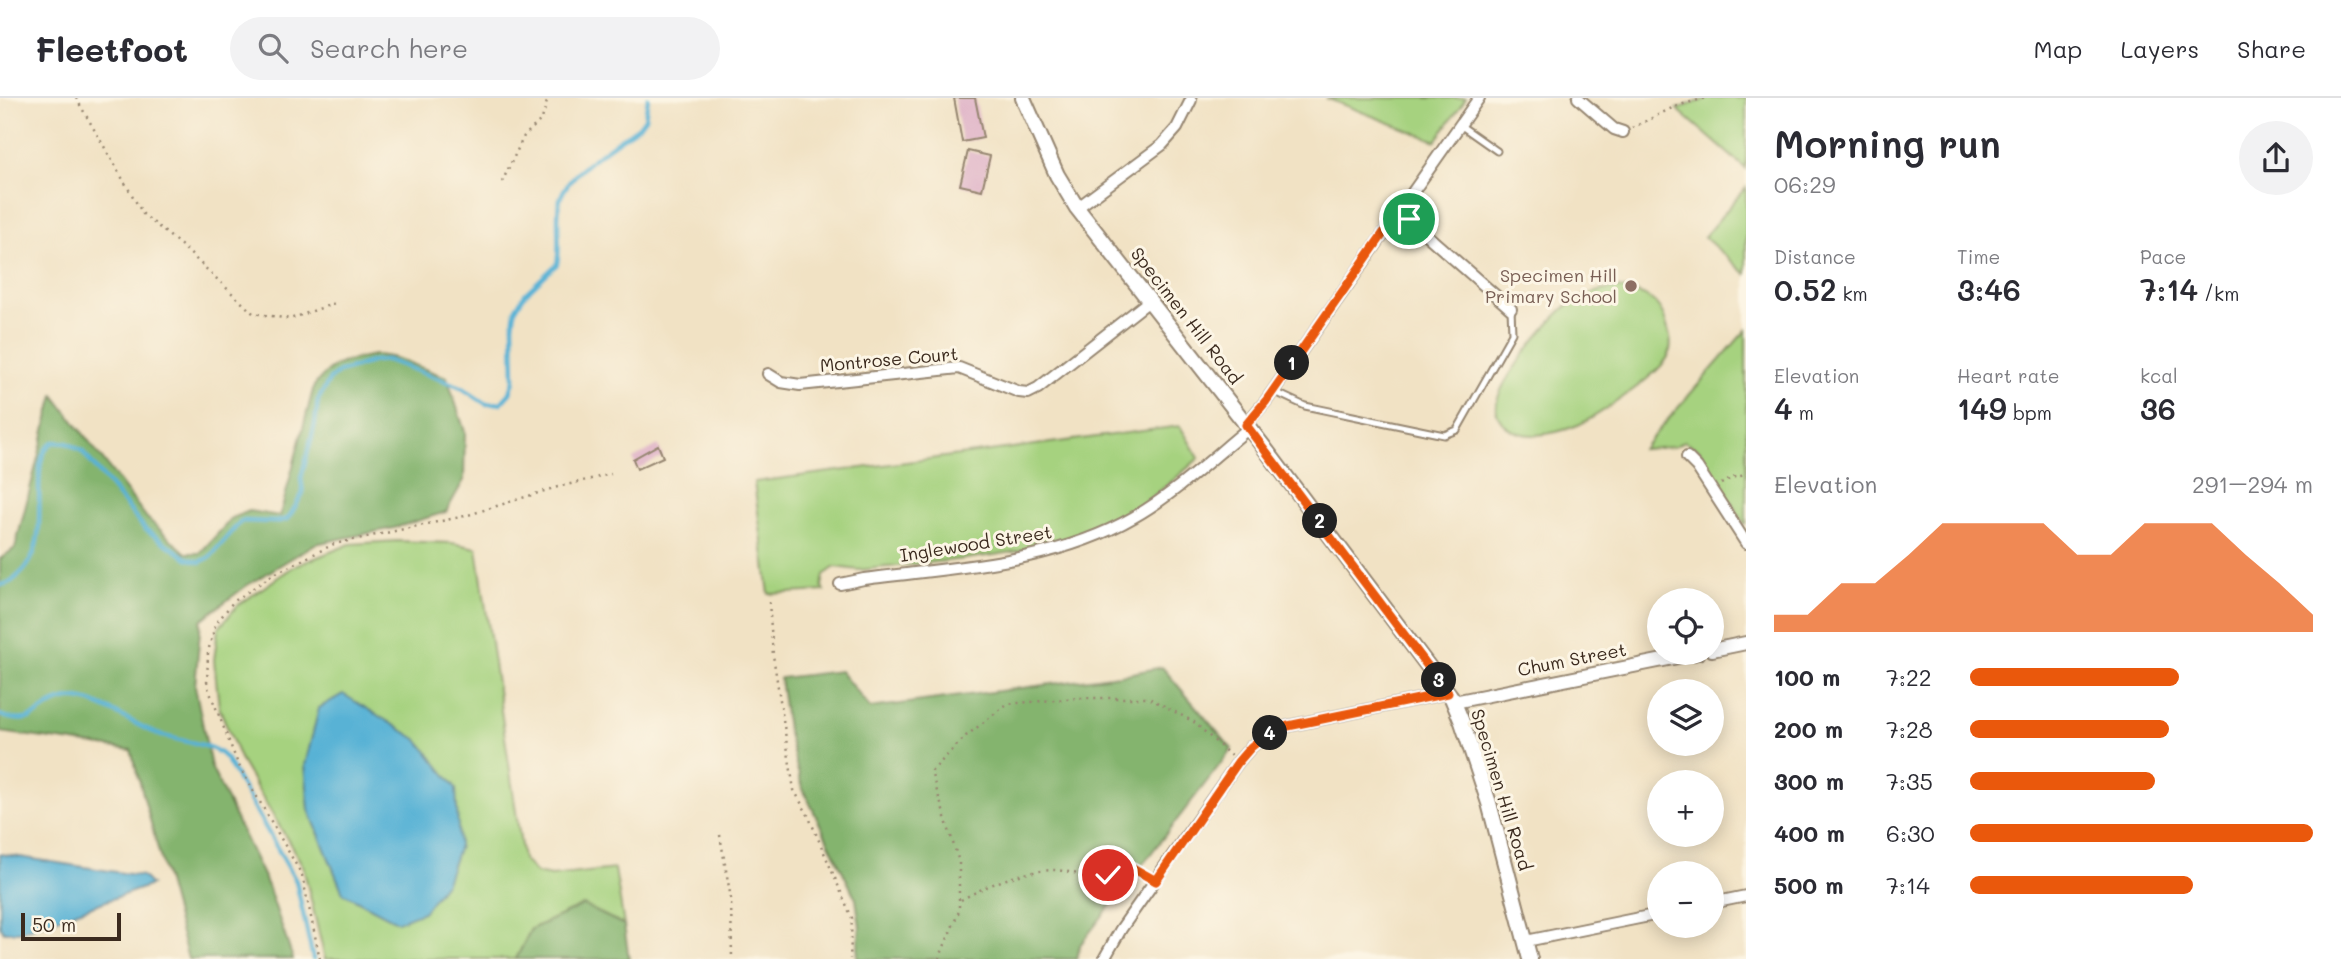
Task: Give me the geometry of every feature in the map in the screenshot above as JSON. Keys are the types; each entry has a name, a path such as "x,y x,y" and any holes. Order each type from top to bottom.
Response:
{"main road":[{"name":"Specimen Hill Road","path":"1023,98 1057,175 1077,208 1247,426 1451,698 1489,803 1530,959"}],"street":[{"name":"Inglewood Street","path":"841,584 1039,555 1086,541 1150,507 1247,426 1479,98"},
{"path":"1578,98 1614,129 1623,132"},
{"path":"1077,208 1162,145 1177,128 1194,101"},
{"path":"1399,211 1511,309"},
{"name":"Montrose Court","path":"768,374 781,382 800,385 959,368 1019,392 1028,393 1149,301"},
{"path":"1687,457 1693,461 1746,543"},
{"path":"1724,648 1746,643"},
{"name":"Chum Street","path":"1451,698 1647,662"},
{"path":"1104,959 1121,929 1238,762 1267,734 1288,726 1451,698"},
{"path":"1724,901 1746,896"},
{"path":"1526,942 1647,917"}],"lane":[{"path":"1460,125 1497,151"},
{"path":"1273,391 1305,406 1444,435 1452,434 1457,430 1512,333 1511,309"}],"path":[{"path":"76,98 143,214 183,247 253,313 290,319 335,303"},
{"path":"502,182 524,136 542,118 548,98"},
{"path":"1623,132 1676,106 1706,98"},
{"path":"320,959 302,875 238,764 207,685 208,652 215,625 233,601 272,575 334,544 465,516 554,488 611,474"},
{"path":"1712,489 1735,477 1746,475"},
{"path":"769,602 779,702 794,790 808,815 852,918 850,959"},
{"path":"939,959 960,911 960,862 932,772 966,736 1007,704 1078,698 1149,698 1194,722 1238,762"},
{"path":"720,835 731,899 732,959"},
{"path":"960,901 980,889 1019,875 1056,870 1102,880 1116,867 1129,866 1156,881"}],"green space":[{"path":"1326,98 1466,98 1436,141"},
{"path":"1709,98 1746,98 1746,169 1677,109"},
{"path":"1746,187 1746,274 1704,237"},
{"path":"1618,288 1642,295 1659,307 1671,342 1664,362 1628,393 1578,425 1536,435 1520,433 1506,426 1496,407 1498,398 1510,374 1532,344 1557,315 1577,299"},
{"path":"1746,330 1745,525 1699,450 1684,441 1674,447 1642,449"},
{"path":"375,355 403,361 447,377 465,432 464,480 446,512 394,528 315,544 246,586 201,620 195,686 211,767 268,886 293,959 188,959 131,750 0,732 0,559 15,548 54,395 147,518 186,553 200,553 232,518 249,511 280,516 314,386 334,367"},
{"path":"1180,426 1199,458 1149,499 1100,527 1067,539 999,554 859,570 835,567 824,575 824,591 769,594 754,482"},
{"path":"397,541 452,543 477,548 523,859 536,873 551,876 615,869 624,925 583,905 531,929 516,959 325,959 303,866 241,761 219,707 214,660 218,629 237,606 293,567 350,544"},
{"path":"1162,667 1232,749 1080,945 1077,959 857,959 860,926 856,899 802,787 787,729 780,678 840,671 870,708"},
{"path":"583,905 624,925 629,959 516,959 531,929"}],"water":[{"path":"343,694 418,740 456,788 459,846 446,882 423,912 398,922 343,893 309,810 305,765 319,708"},
{"path":"0,854 142,876 151,885 19,932 4,932 0,926"}],"building":[{"path":"954,98 975,98 983,138 962,142"},
{"path":"968,151 990,156 982,190 960,185"},
{"path":"658,445 663,457 637,469 633,459"}],"waterway":[{"path":"0,585 19,575 31,560 39,523 40,466 44,452 53,442 67,443 82,451 145,529 187,558 200,562 210,557 241,521 276,522 288,519 303,493 301,478 315,424 318,400 330,379 339,372 374,361 387,360 459,386 486,404 501,403 510,393 514,380 515,310 525,294 557,264 558,212 563,193 592,160 639,126 645,118 648,98"},
{"path":"0,715 13,719 31,718 59,701 79,699 100,706 157,734 219,752 227,760 296,881 313,959"}],"place":[{"name":"Specimen Hill Primary School","path":"1631,286"}],"route":[{"path":"1108,875 1116,867 1129,866 1156,881 1238,762 1267,734 1331,716 1448,693 1246,425 1256,415 1399,211 1409,219"}]}
